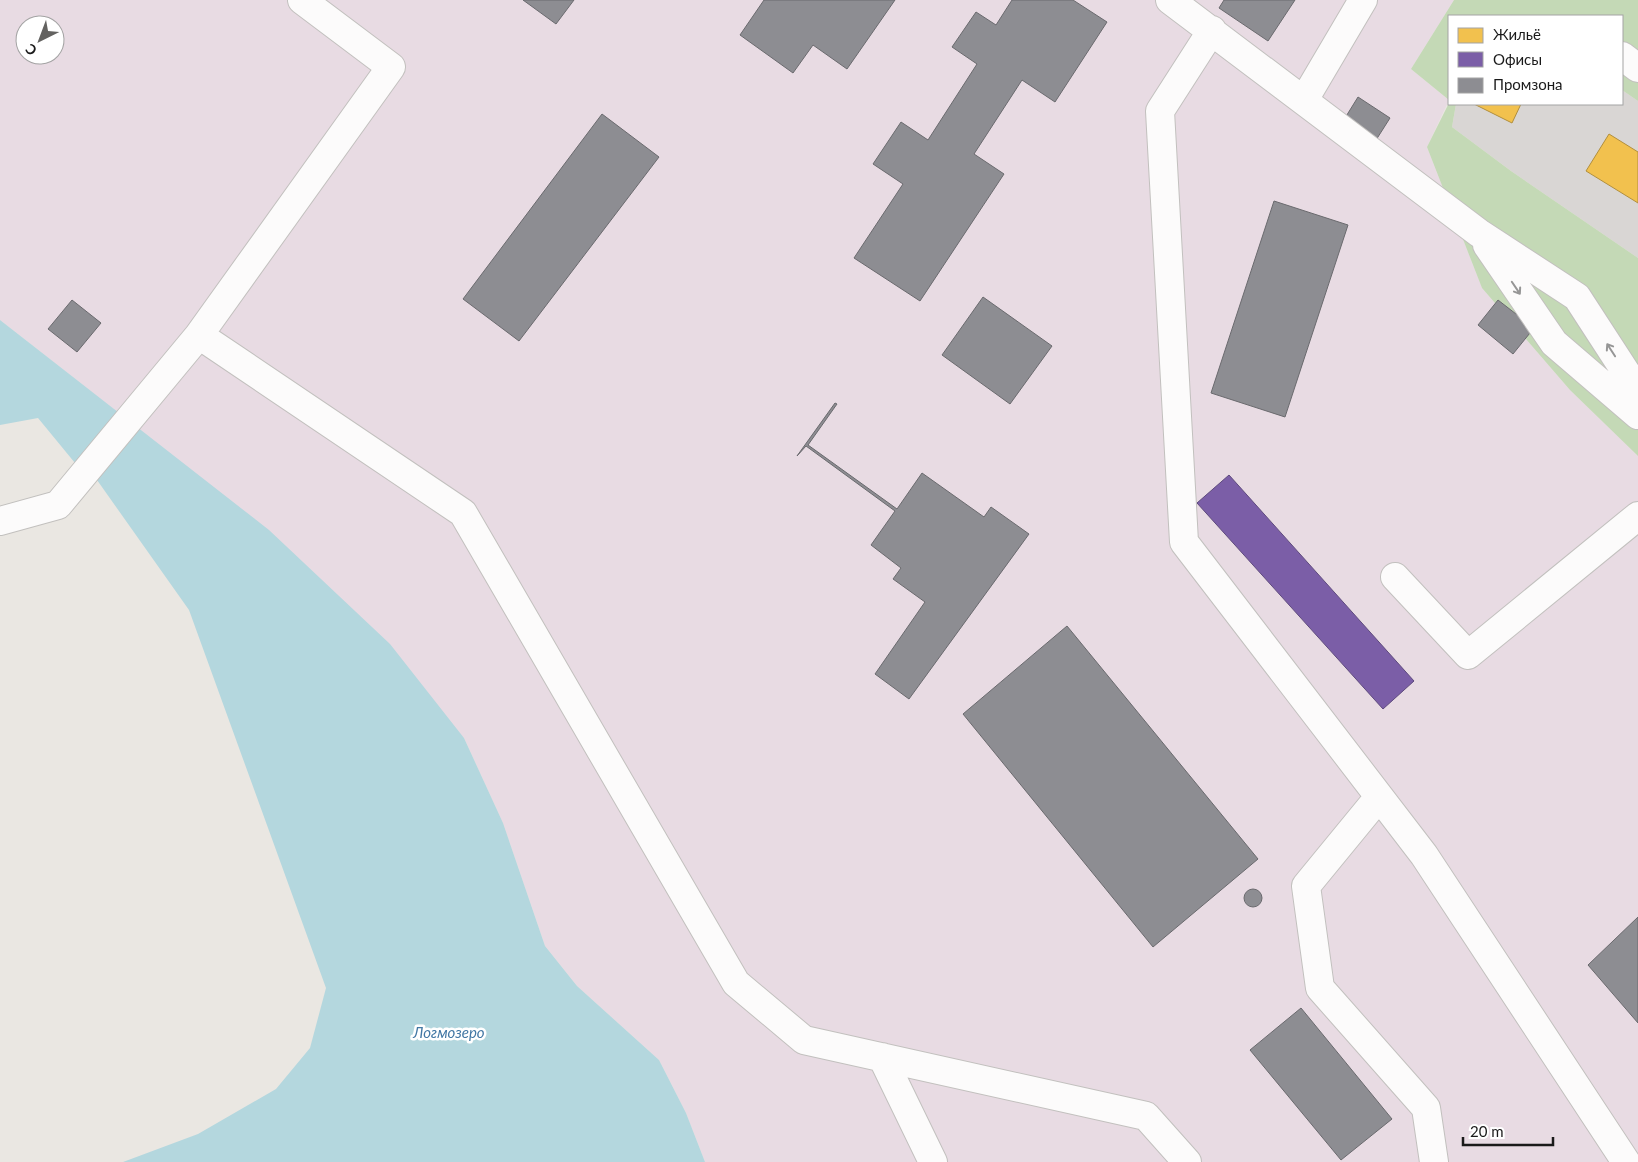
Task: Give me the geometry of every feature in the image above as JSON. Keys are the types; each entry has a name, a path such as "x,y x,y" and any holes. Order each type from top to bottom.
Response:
{"street":[{"path":"0,521 58,505 199,335 391,67 302,0"},
{"path":"1304,100 1363,0"},
{"path":"1180,3 1212,30 1479,233 1577,298 1638,391"},
{"path":"1212,30 1160,111 1184,542 1424,856 1626,1162"},
{"path":"1623,57 1638,68"},
{"path":"1479,233 1554,344 1638,415"},
{"path":"199,335 463,513 736,983 804,1040 1146,1116 1187,1162"},
{"path":"1395,577 1468,654 1638,516"},
{"path":"1379,797 1306,886 1320,988 1426,1108 1434,1162"},
{"path":"882,1057 933,1162"}],"shaded area":[{"path":"0,0 1454,0 1411,69 1448,99 1427,147 1482,288 1570,390 1638,456 1638,1162 705,1162 686,1113 659,1060 577,986 545,946 503,823 464,738 172,455 0,320"},
{"path":"1623,91 1638,101 1638,258 1511,171 1452,127 1456,105 1623,105"}],"green space":[{"path":"1454,0 1638,0 1638,101 1623,91 1623,15 1448,15 1448,99 1411,69"},
{"path":"1448,105 1456,105 1452,127 1511,171 1638,258 1638,456 1570,390 1482,288 1427,147"}],"water":[{"name":"Логмозеро","path":"0,320 269,530 390,644 464,738 503,823 545,946 577,986 659,1060 686,1113 705,1162 123,1162 198,1134 276,1089 310,1048 326,988 189,610 97,480 75,463 38,418 0,425"}],"building: Жильё":[{"path":"1476,105 1521,105 1512,123"},
{"path":"1609,134 1638,152 1638,203 1586,171"}],"building: Офисы":[{"path":"1229,475 1414,681 1383,709 1197,503"}],"building: Промзона":[{"path":"523,0 574,0 556,24"},
{"path":"764,0 895,0 847,69 813,45 793,73 740,35"},
{"path":"1012,0 1073,0 1107,22 1055,102 1022,80 974,154 1004,174 920,301 854,258 903,184 873,164 901,122 928,140 977,64 952,47 976,12 996,25"},
{"path":"1224,0 1295,0 1268,41 1219,8"},
{"path":"1358,97 1390,118 1364,159 1332,139"},
{"path":"602,114 659,157 519,341 463,299"},
{"path":"1274,201 1348,225 1285,417 1211,393"},
{"path":"983,297 1052,346 1010,404 942,355"},
{"path":"72,300 101,323 77,352 48,329"},
{"path":"1498,300 1534,328 1513,354 1478,325"},
{"path":"835,403 837,404 808,445 897,509 922,473 984,517 991,507 1029,534 909,699 875,674 925,602 893,579 901,568 871,545 895,511 806,446 797,456"},
{"path":"1067,626 1258,859 1153,947 963,714"},
{"path":"1253,889 1259,892 1262,898 1259,904 1253,907 1247,904 1244,898 1247,892"},
{"path":"1638,917 1638,1023 1588,965"},
{"path":"1301,1008 1392,1119 1341,1160 1250,1050"}]}
